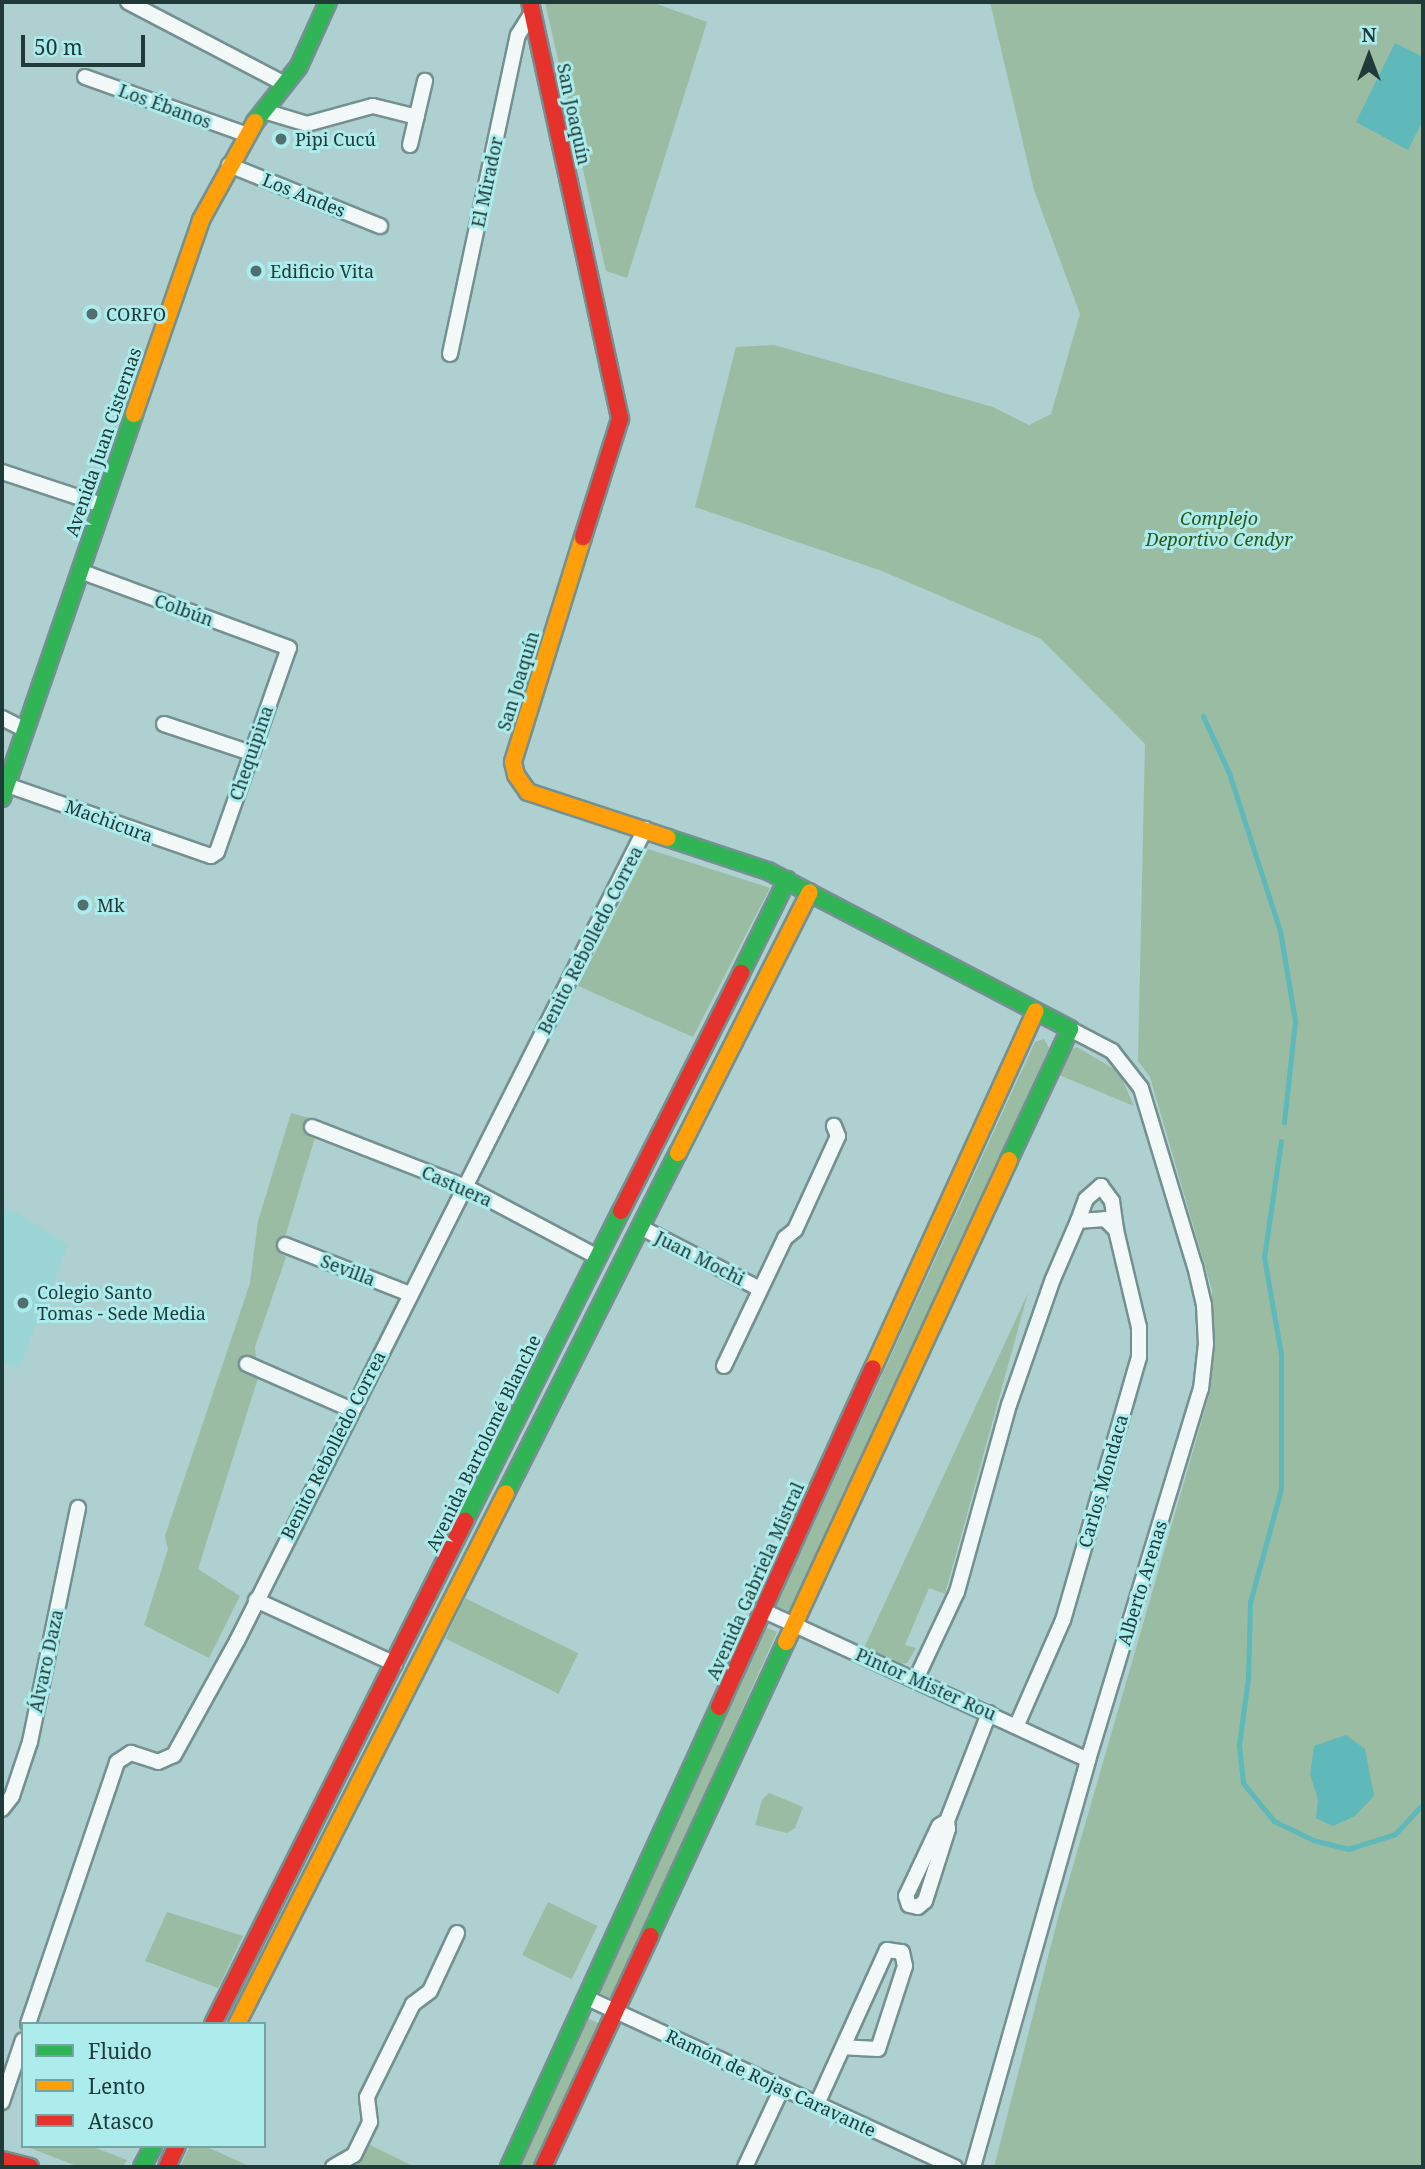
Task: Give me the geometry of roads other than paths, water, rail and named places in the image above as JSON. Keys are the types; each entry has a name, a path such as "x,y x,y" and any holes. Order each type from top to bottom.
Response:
{"main road":[{"name":"Avenida Juan Cisternas","path":"4,792 201,220 245,134 299,66 328,2"},
{"name":"San Joaquín","path":"531,7 620,419 513,762 528,792 787,880 1070,1029"},
{"name":"Avenida Bartolomé Blanche","path":"214,2022 787,880"},
{"path":"238,2022 810,892"},
{"name":"Avenida Gabriela Mistral","path":"509,2167 1036,1012"},
{"path":"543,2167 618,2012 1070,1029"},
{"path":"230,1988 250,1997"},
{"path":"142,2167 152,2148"},
{"path":"167,2167 176,2148"},
{"path":"2,2160 30,2167"}],"street":[{"path":"128,2 285,84"},
{"name":"El Mirador","path":"450,354 518,35 531,7"},
{"name":"Los Ébanos","path":"85,77 245,134"},
{"path":"410,145 425,82"},
{"path":"264,110 307,124 373,106 417,117"},
{"name":"Los Andes","path":"229,165 380,226"},
{"path":"2,472 102,505"},
{"name":"Colbún","path":"79,571 289,648"},
{"name":"Chequipina","path":"211,856 217,852 289,648"},
{"path":"2,718 24,729"},
{"path":"164,724 251,753"},
{"name":"Machicura","path":"4,792 211,856"},
{"name":"Benito Rebolledo Correa","path":"29,2022 117,1762 131,1753 158,1762 174,1755 256,1600 350,1409 466,1187 645,830"},
{"name":"Alberto Arenas","path":"973,2167 1088,1760 1201,1389 1206,1344 1198,1280 1141,1088 1112,1051 1070,1029"},
{"name":"Juan Mochi","path":"724,1366 785,1238 795,1230 838,1136 834,1126"},
{"name":"Castuera","path":"312,1127 466,1187 596,1256"},
{"name":"Carlos Mondaca","path":"916,1679 957,1592 1010,1405 1086,1199 1101,1186 1112,1200 1116,1230 1139,1327 1139,1357 1063,1620 1017,1725"},
{"path":"1078,1221 1105,1219 1116,1230"},
{"name":"Juan Mochi","path":"640,1227 760,1289"},
{"name":"Sevilla","path":"285,1245 410,1294"},
{"path":"247,1364 350,1409"},
{"name":"Álvaro Daza","path":"2,1808 12,1796 30,1742 78,1508"},
{"path":"256,1600 395,1664"},
{"name":"Pintor Mister Rou","path":"762,1610 1017,1725 1088,1760"},
{"path":"947,1821 939,1826 906,1896 909,1905 918,1907 925,1901 948,1829 947,1821 989,1713"},
{"path":"333,2167 354,2155 370,2122 366,2097 412,2004 430,1991 457,1933"},
{"path":"817,2104 887,1950 902,1952 905,1966 878,2049 844,2047"},
{"name":"Ramón de Rojas Caravante","path":"587,1998 956,2167"},
{"path":"2,2102 21,2046"},
{"path":"745,2167 782,2088"}],"waterway":[{"path":"1203,716 1229,773 1280,931 1295,1021 1284,1122"},
{"path":"1281,1141 1264,1257 1281,1354 1281,1489 1250,1602 1248,1678 1239,1745 1243,1783 1274,1821 1313,1840 1348,1849 1395,1834 1423,1804"}],"place":[{"name":"Pipi Cucú","path":"281,139"},
{"name":"Edificio Vita","path":"256,271"},
{"name":"CORFO","path":"92,314"},
{"name":"Mk","path":"83,905"},
{"name":"Colegio Santo Tomas - Sede Media","path":"23,1303"}],"park label":[{"name":"Complejo Deportivo Cendyr","path":"1219,529"}]}
